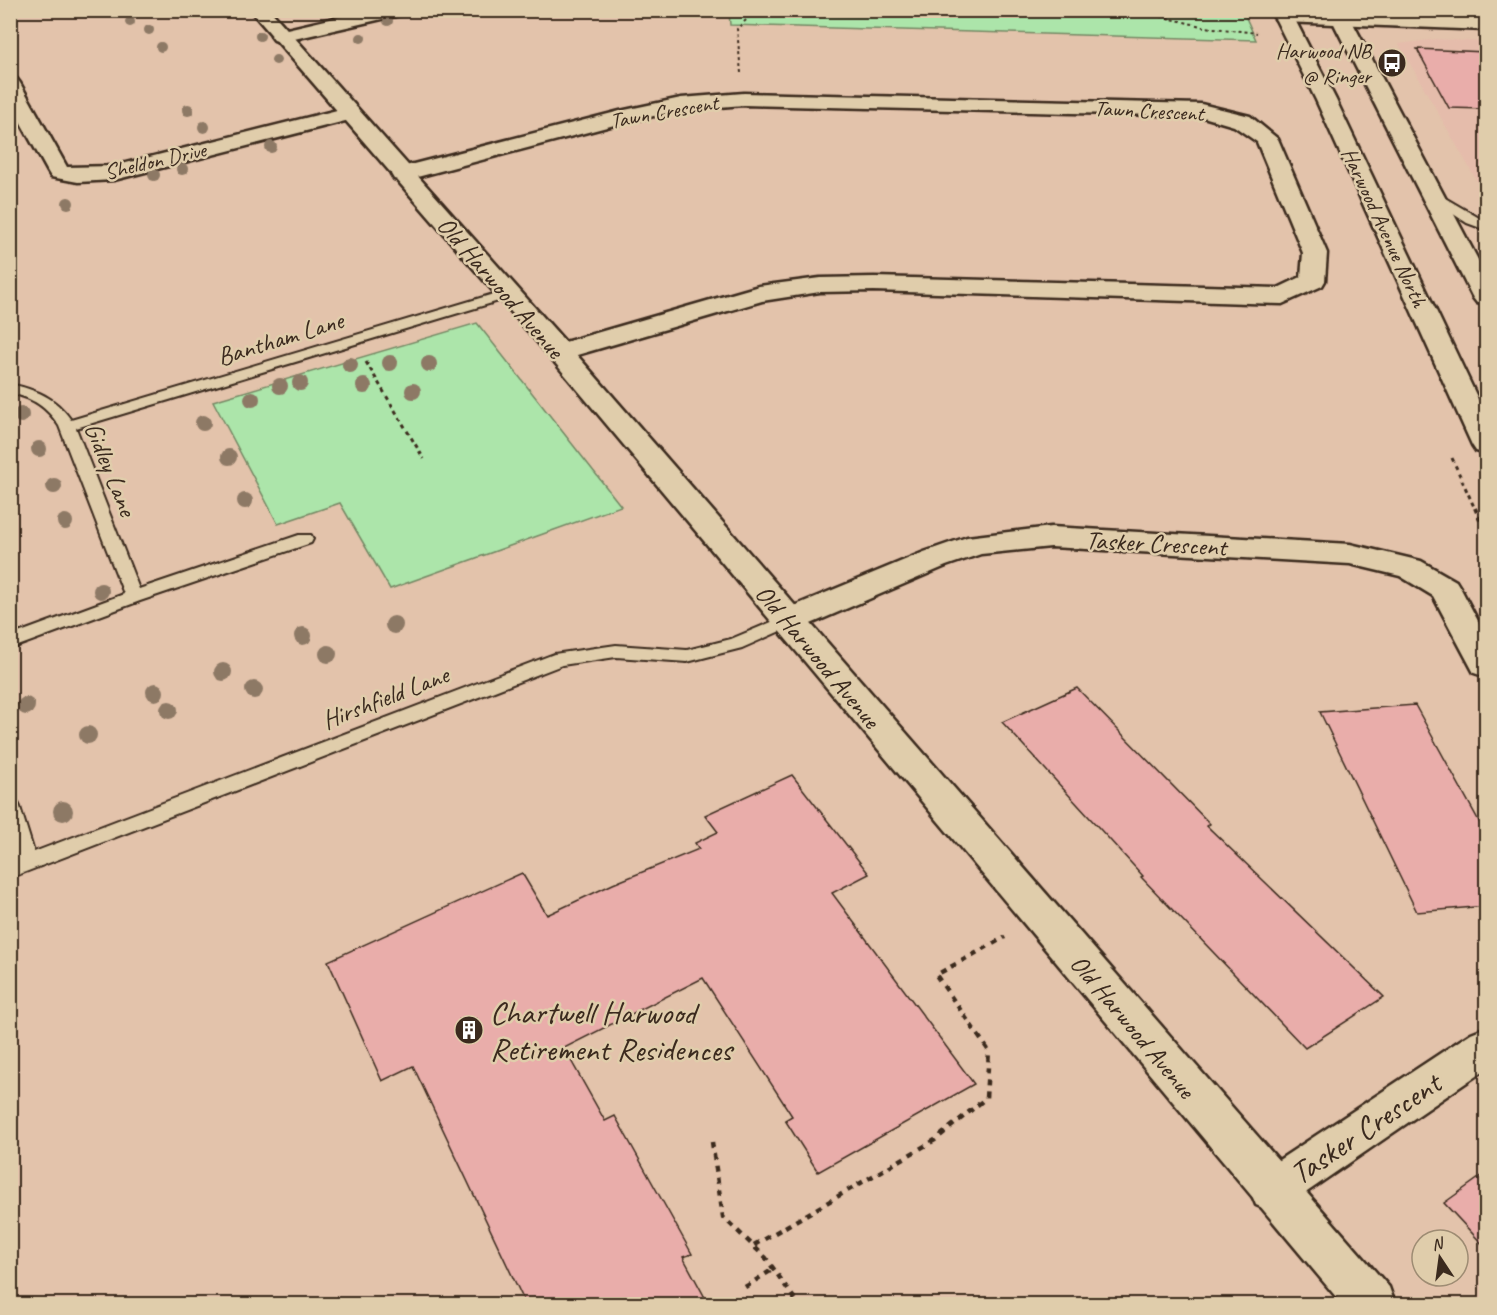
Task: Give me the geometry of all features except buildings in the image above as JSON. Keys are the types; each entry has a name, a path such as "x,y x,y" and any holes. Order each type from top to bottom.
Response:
{"street":[{"name":"Old Harwood Avenue","path":"259,10 560,352 1372,1305"},
{"path":"281,36 397,10"},
{"path":"1281,13 1339,14 1486,24"},
{"name":"Harwood Avenue North","path":"1281,13 1326,100 1486,444"},
{"path":"1339,14 1433,195 1480,272 1486,298"},
{"name":"Sheldon Drive","path":"10,83 59,172 78,175 114,172 349,113"},
{"name":"Tawn Crescent","path":"402,174 620,117 691,103 744,99 1201,110 1242,121 1267,139 1316,253 1313,281 1282,296 874,284 820,285 759,294 560,352"},
{"name":"Tasker Crescent","path":"788,621 935,559 978,544 1051,537 1350,554 1410,568 1445,590 1486,665"},
{"name":"Tasker Crescent","path":"1272,1190 1331,1154 1352,1137 1486,1046"}],"lane":[{"path":"1433,195 1472,220 1486,225"},
{"name":"Bantham Lane","path":"67,426 507,294"},
{"name":"Gidley Lane","path":"10,388 37,394 56,408 67,426 134,597"},
{"path":"10,643 134,597 305,539"},
{"name":"Hirshfield Lane","path":"19,867 560,659 616,651 687,656 736,644 788,621"},
{"path":"10,807 19,867"}],"path":[{"path":"741,74 737,29 752,14 773,10"},
{"path":"867,10 921,15 991,14 1009,10"},
{"path":"1152,10 1155,15 1189,25 1222,31 1263,33"},
{"path":"354,341 424,459"},
{"path":"754,1245 935,1140 986,1098 989,1051 936,975 1041,917"},
{"path":"712,1142 723,1217 754,1245 798,1305"},
{"path":"745,1287 772,1270"}],"shaded area":[{"path":"1436,39 1486,42 1486,197 1399,44"}],"green space":[{"path":"729,11 1243,11 1256,40 730,25"},
{"path":"477,323 621,506 390,589 340,503 278,524 213,401"}],"place":[{"name":"Harwood NB @ Ringer","path":"1392,63"},
{"name":"Chartwell Harwood Retirement Residences","path":"469,1030"}]}
